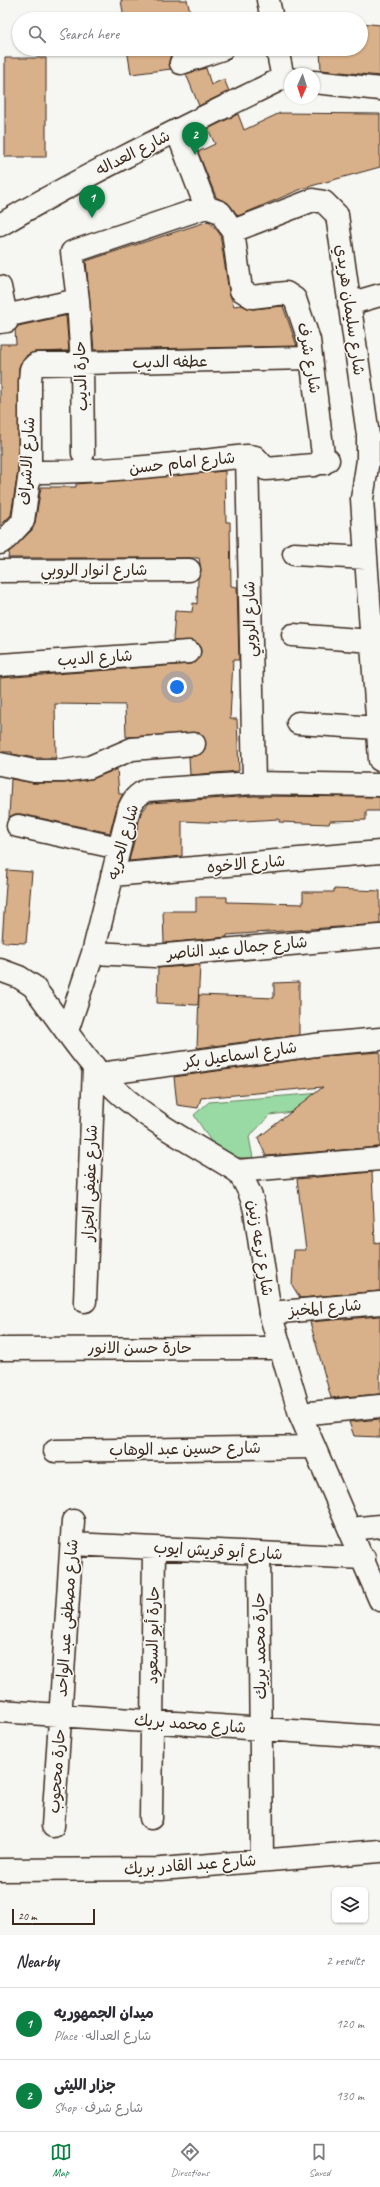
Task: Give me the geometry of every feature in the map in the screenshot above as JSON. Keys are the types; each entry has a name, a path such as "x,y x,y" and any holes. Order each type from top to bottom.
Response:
{"street":[{"path":"268,0 271,12"},
{"path":"181,63 202,56"},
{"path":"279,56 284,70"},
{"name":"شارع العداله","path":"0,225 61,190 177,131 284,80"},
{"path":"320,83 380,89"},
{"path":"177,131 206,207"},
{"name":"شارع سليمان هريدي","path":"233,231 313,200 324,202 337,215 349,304 372,410 368,460 363,486 372,516 366,558 374,595 372,641 377,679 380,760"},
{"name":"شارع شرف","path":"206,207 220,212 233,231 241,290 252,297 286,293 293,296 302,314 307,333 326,461"},
{"name":"حارة الديب","path":"83,453 82,364 78,300 72,252 206,207"},
{"path":"0,287 3,319 78,300"},
{"path":"349,304 380,295"},
{"name":"عطفه الديب","path":"31,369 36,364 311,358"},
{"name":"شارع الاشراف","path":"0,543 7,538 23,520 30,472 31,369"},
{"name":"شارع امام حسن","path":"30,472 75,473 138,468 247,456 255,457 266,469 326,461"},
{"name":"شارع الروبي","path":"247,456 254,783"},
{"path":"294,554 366,558"},
{"name":"شارع انوار الروبي","path":"0,571 189,570"},
{"path":"293,635 372,641"},
{"name":"شارع الديب","path":"0,665 189,652"},
{"path":"298,723 378,728"},
{"path":"0,764 34,771 63,771 90,767 132,749 194,744"},
{"name":"شارع الحريه","path":"67,1031 93,953 129,809 133,800 139,793 156,789 254,783 380,785"},
{"path":"18,826 119,848"},
{"name":"شارع الاخوه","path":"112,876 380,852"},
{"name":"شارع جمال عبد الناصر","path":"93,953 155,956 380,936"},
{"name":"شارع ترعه زنين","path":"0,970 19,977 32,986 97,1070 137,1108 237,1171 246,1182 252,1196 270,1313 300,1414 364,1558 380,1600"},
{"name":"شارع اسماعيل بكر","path":"97,1070 323,1044 380,1039"},
{"name":"شارع عفيفى الجزار","path":"85,1301 97,1070"},
{"path":"237,1171 380,1159"},
{"name":"شارع المخبز","path":"270,1313 380,1303"},
{"name":"حارة حسن الانور","path":"0,1349 280,1348"},
{"path":"300,1414 380,1406"},
{"name":"شارع حسين عبد الوهاب","path":"55,1451 314,1447"},
{"name":"شارع مصطفى عبد الواحد","path":"60,1715 74,1521"},
{"path":"350,1529 380,1526"},
{"name":"شارع أبو قريش ايوب","path":"72,1544 364,1558"},
{"name":"حارة أبو السعود","path":"151,1818 154,1548"},
{"name":"حارة محمد بريك","path":"259,1553 262,1860"},
{"name":"شارع محمد بريك","path":"0,1711 380,1737"},
{"name":"حارة محجوب","path":"54,1826 60,1715"},
{"name":"شارع عبد القادر بريك","path":"0,1870 161,1869 380,1851"}],"green space":[{"path":"322,1093 314,1109 270,1115 249,1137 253,1158 221,1157 194,1115 209,1102"}],"building":[{"path":"121,0 187,0 190,12 123,12"},
{"path":"368,24 380,25 380,76 321,70 320,56 368,56"},
{"path":"128,56 171,56 169,61 171,69 131,74"},
{"path":"5,58 46,58 46,157 5,157"},
{"path":"206,68 211,85 224,79 229,91 199,106 186,74"},
{"path":"280,113 380,114 380,167 304,188 238,216 230,205 216,197 198,152 215,144 208,129 238,114 244,130"},
{"path":"209,221 220,234 229,292 234,306 241,305 253,309 283,306 297,346 94,350 86,261"},
{"path":"66,316 69,351 35,352 27,355 19,367 18,471 11,515 0,526 0,344 16,344 15,330 18,326"},
{"path":"225,471 226,522 230,522 231,586 237,587 239,660 233,660 230,719 237,719 239,771 190,775 189,757 201,754 205,749 204,737 199,733 126,737 125,705 55,704 56,758 35,758 12,754 12,752 0,752 0,678 190,664 196,662 201,652 200,645 194,641 173,641 175,611 192,612 193,603 197,604 198,578 201,570 199,558 8,558 9,552 32,530 35,523 41,487 76,487 76,484"},
{"path":"117,769 119,794 123,794 117,806 110,833 21,814 15,814 9,817 11,779 34,783 65,783 92,779"},
{"path":"254,796 380,797 380,811 366,811 366,820 330,821 329,824 279,822 279,819 227,823 182,821 182,856 129,861 141,813 149,803"},
{"path":"7,870 32,872 26,943 2,942"},
{"path":"334,889 380,891 380,924 227,935 227,937 164,943 163,911 196,911 196,897 227,897 227,902 303,904 303,892 334,892"},
{"path":"200,965 198,1005 157,1003 158,968"},
{"path":"299,982 299,1035 197,1048 199,995 274,998 274,983"},
{"path":"380,1052 380,1147 266,1156 258,1138 323,1087 201,1098 198,1108 177,1105 174,1077 324,1056"},
{"path":"372,1172 375,1243 380,1242 380,1291 300,1298 292,1285 294,1250 306,1250 297,1179"},
{"path":"380,1316 380,1394 331,1398 310,1322"},
{"path":"380,1419 380,1437 354,1436 349,1422"}],"place":[{"name":"جزار الليثى","path":"195,155"},
{"name":"ميدان الجمهوريه","path":"92,218"}]}
